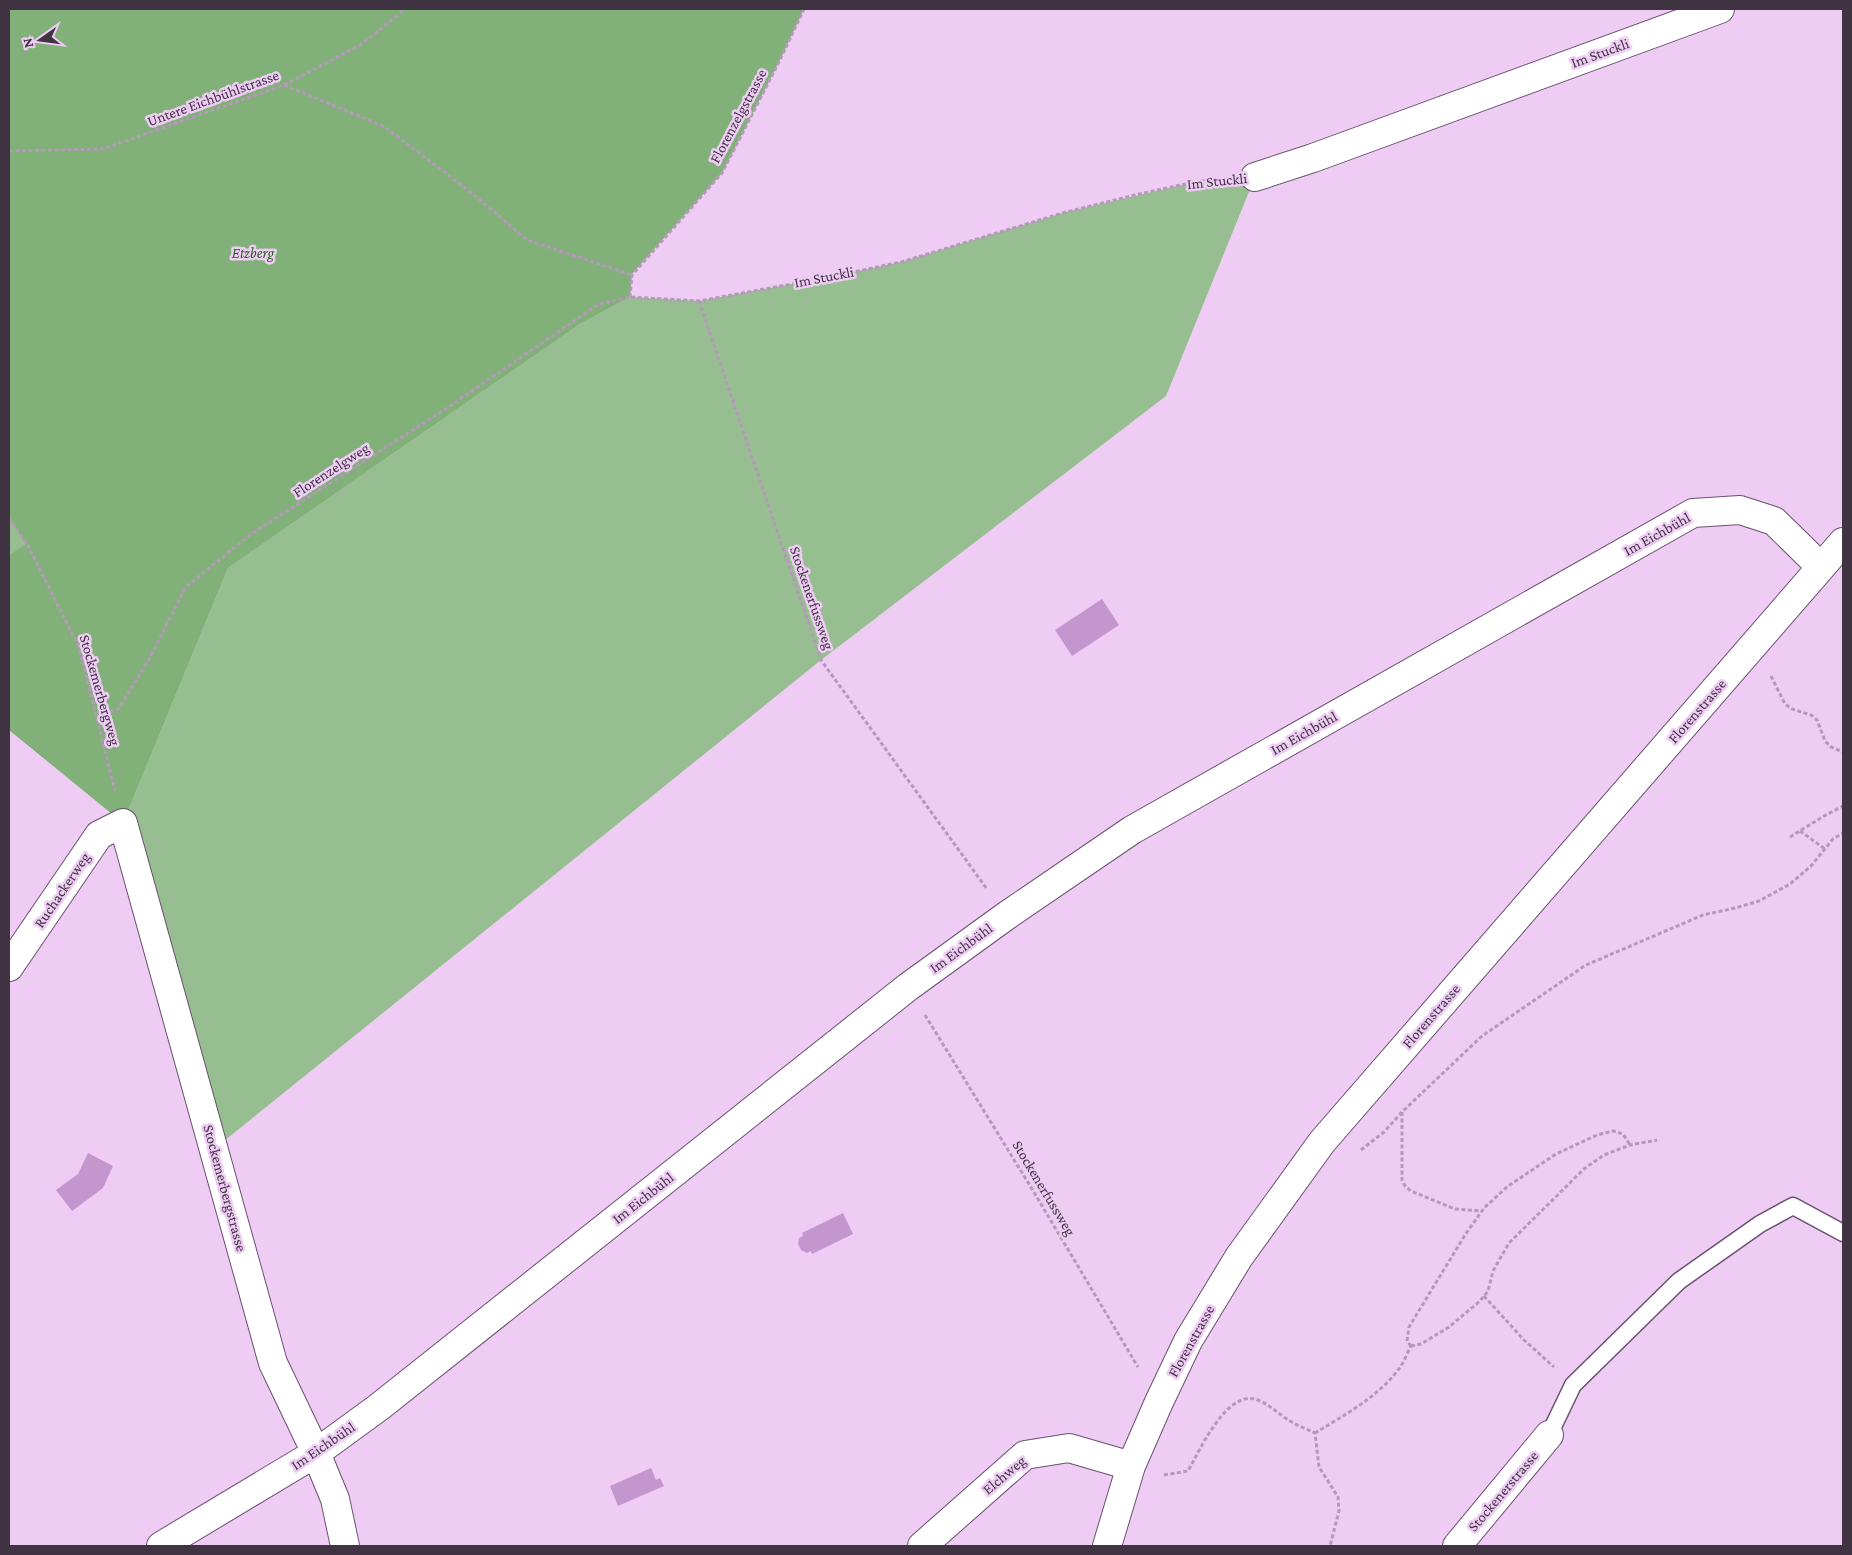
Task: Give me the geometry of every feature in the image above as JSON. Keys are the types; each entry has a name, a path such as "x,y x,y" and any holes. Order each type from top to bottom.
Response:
{"street":[{"name":"Im Stuckli","path":"1255,177 1313,158 1720,9"},
{"name":"Im Eichbühl","path":"161,1546 316,1453 380,1407 908,987 1006,916 1132,830 1693,513 1740,510 1774,521 1821,567"},
{"name":"Florenstrasse","path":"1106,1546 1131,1466 1188,1341 1239,1257 1322,1142 1843,542"},
{"name":"Ruchackerweg","path":"9,967 99,835 123,823"},
{"name":"Stockemerbergstrasse","path":"123,823 273,1363 316,1453 335,1499 345,1546"},
{"name":"Stockenerstrasse","path":"1457,1546 1549,1435"},
{"name":"Elchweg","path":"922,1546 1025,1455 1069,1448 1131,1466"}],"lane":[{"path":"1549,1435 1573,1385 1679,1281 1760,1224 1793,1206 1843,1233"}],"path":[{"name":"Untere Eichbühlstrasse","path":"9,150 103,149 284,85 362,44 405,9"},
{"name":"Florenzelgstrasse","path":"632,274 722,173 804,9"},
{"path":"284,85 385,127 473,194 527,240 632,274 630,298"},
{"name":"Im Stuckli","path":"630,298 699,301 901,262 1066,212 1139,194 1199,181 1255,177"},
{"name":"Florenzelgweg","path":"98,717 118,709 147,663 186,587 251,534 447,408 599,304 630,298"},
{"name":"Stockenerfussweg","path":"699,301 821,660 1006,916"},
{"name":"Stockemerbergweg","path":"9,518 26,544 79,648 98,717 123,823"},
{"path":"1749,652 1769,674 1785,704 1792,709 1811,715 1817,720 1825,741 1831,747 1843,752"},
{"path":"1790,837 1843,806"},
{"path":"1800,831 1825,849"},
{"path":"1322,1142 1346,1155 1362,1150 1384,1132 1402,1112 1482,1036 1586,964 1703,915 1759,901 1790,884 1811,866 1833,839 1843,833"},
{"name":"Stockenerfussweg","path":"908,987 1032,1189 1159,1402"},
{"path":"1402,1112 1402,1180 1405,1186 1411,1191 1455,1209 1482,1211"},
{"path":"1411,1346 1407,1341 1409,1327 1465,1235 1482,1211 1508,1186 1556,1154 1597,1135 1613,1131 1623,1134 1630,1145"},
{"path":"1314,1432 1348,1414 1398,1370 1411,1346 1431,1338 1448,1327 1484,1296 1488,1291 1493,1271 1509,1243 1584,1169 1604,1155 1630,1145 1657,1140"},
{"path":"1484,1296 1524,1340 1573,1385"},
{"path":"1131,1466 1160,1476 1188,1470 1215,1423 1229,1408 1241,1400 1252,1398 1260,1401 1292,1422 1314,1432"},
{"path":"1314,1432 1320,1467 1338,1497 1338,1511 1330,1546"}],"green space":[{"name":"Etzberg","path":"9,9 804,9 722,173 632,274 630,297 580,324 228,568 123,823 9,730 9,555 26,544 9,518"},
{"path":"1255,177 1166,396 821,660 214,1149 123,823 228,568 580,324 630,297 699,301 830,277 901,262 1066,212 1199,181"},
{"path":"9,518 27,544 9,555"}],"shaded area":[{"path":"1102,599 1119,625 1072,656 1055,630"},
{"path":"88,1153 113,1166 103,1188 72,1211 56,1190 78,1174"},
{"path":"843,1213 853,1234 812,1254 811,1251 807,1253 801,1250 798,1244 799,1238 803,1236 802,1233"},
{"path":"651,1468 656,1480 660,1478 664,1486 618,1506 610,1486"}]}
